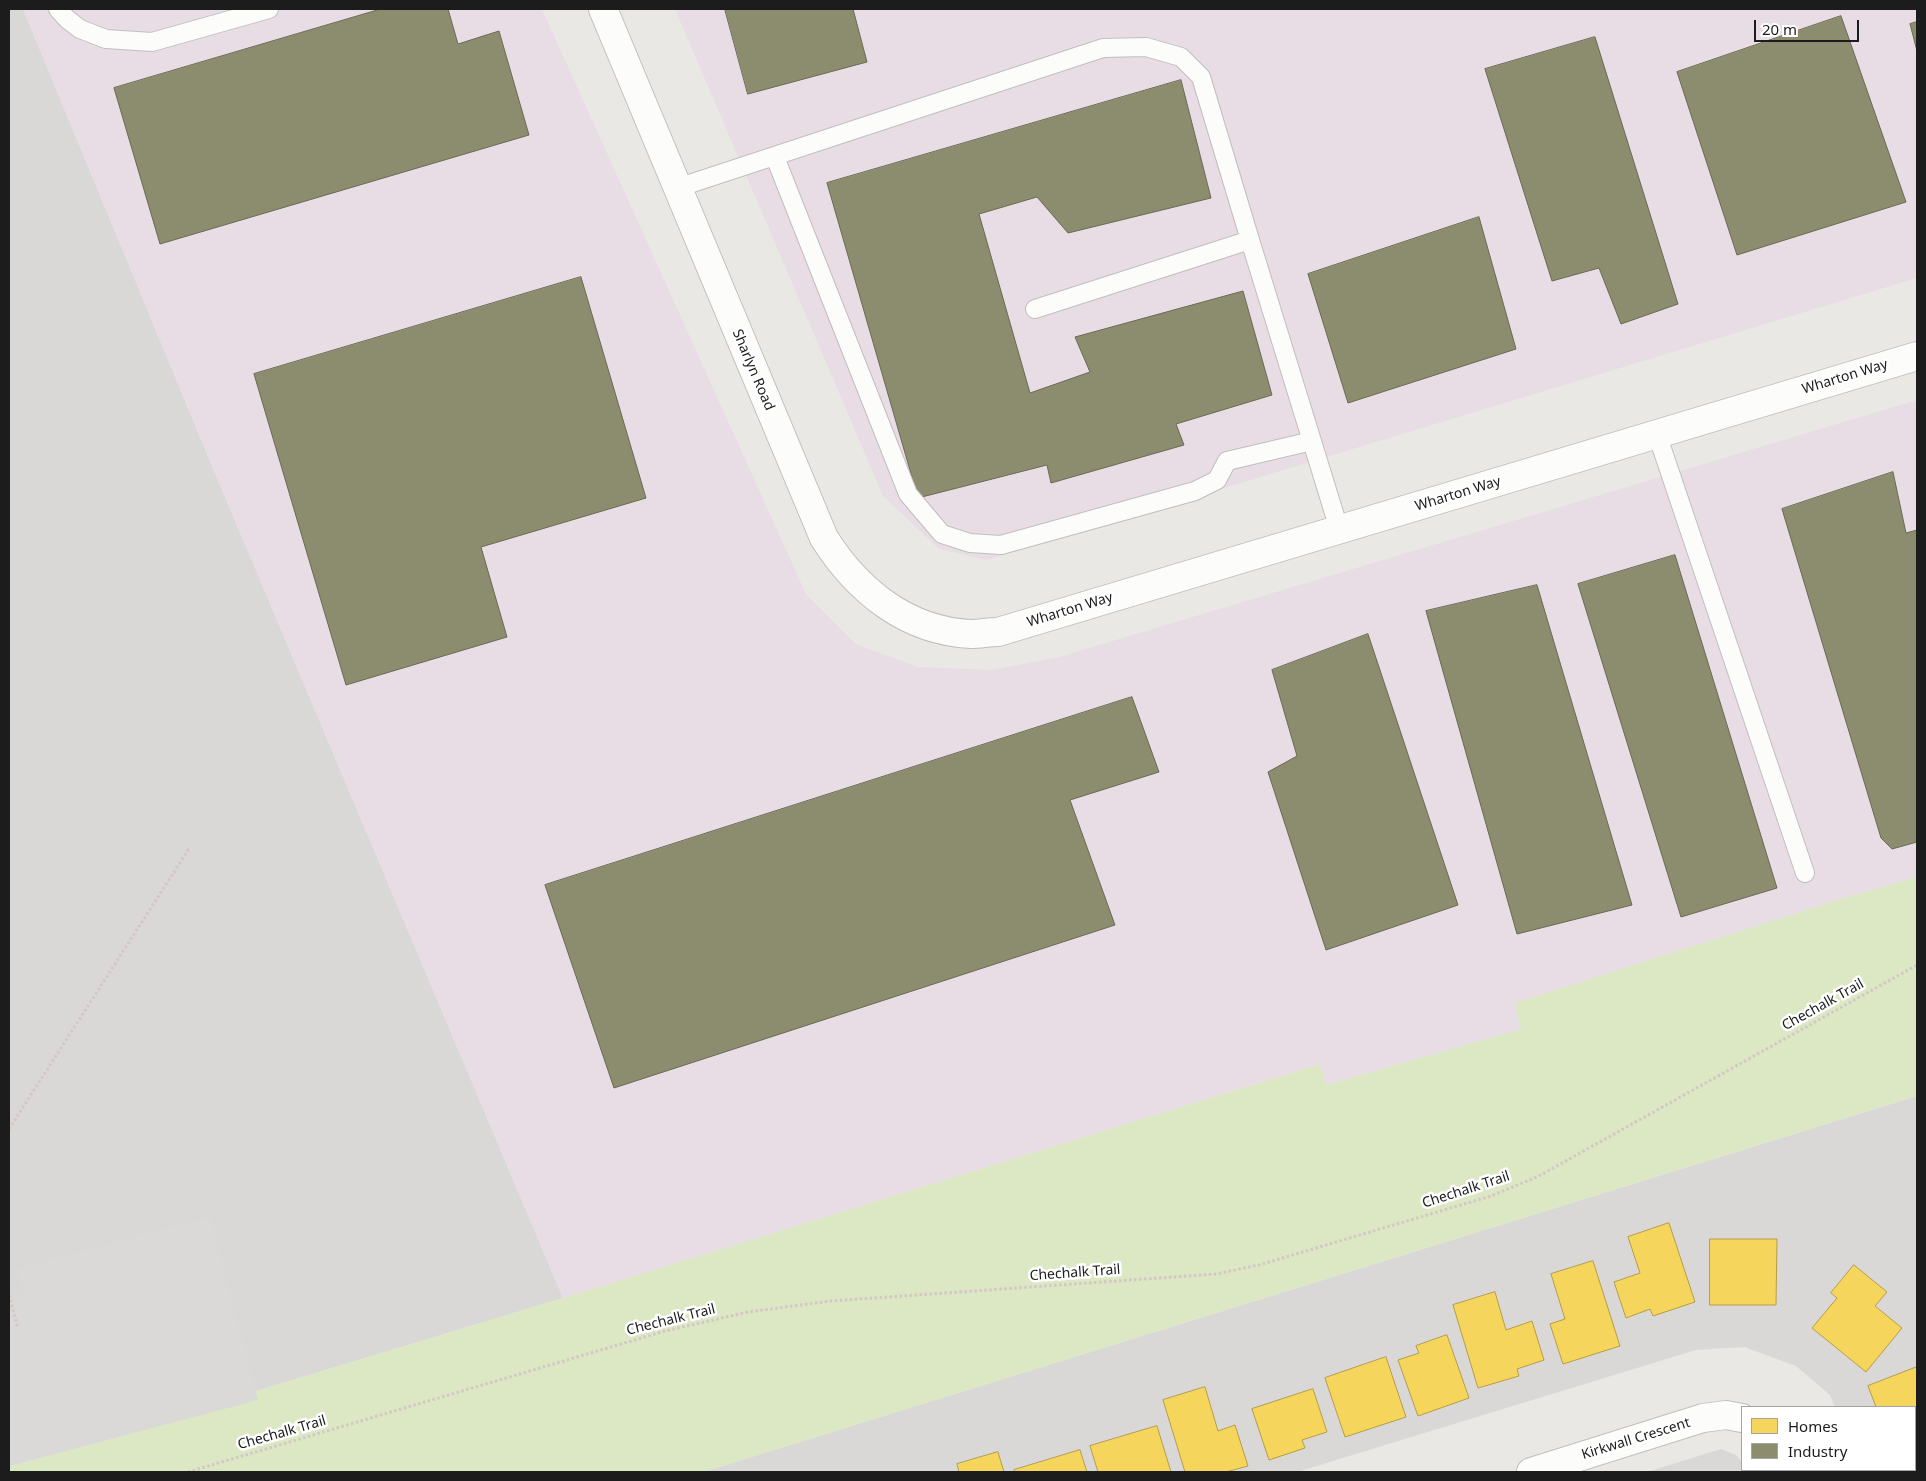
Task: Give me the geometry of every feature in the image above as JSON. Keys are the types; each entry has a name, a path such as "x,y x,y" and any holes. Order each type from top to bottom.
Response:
{"street":[{"name":"Sharlyn Road","path":"603,9 815,520 835,555 847,571 872,595 894,610 912,619 951,631 971,634 998,632"},
{"name":"Wharton Way","path":"998,632 1917,356"},
{"name":"Kirkwall Crescent","path":"1531,1472 1703,1418 1726,1415 1741,1418"}],"lane":[{"path":"58,9 80,29 106,39 152,42 269,9"},
{"path":"678,188 1103,48 1146,47 1181,57 1201,77 1339,529"},
{"path":"775,157 908,494 942,534 970,543 1001,545 1195,491 1218,480 1227,461 1312,441"},
{"path":"1035,309 1250,240"},
{"path":"1656,434 1805,873"}],"path":[{"path":"9,1129 190,847"},
{"name":"Chechalk Trail","path":"188,1472 665,1331 748,1312 831,1301 1207,1274 1259,1265 1491,1196 1537,1177 1917,965"},
{"path":"9,1295 18,1329"}],"shaded area":[{"path":"9,9 23,9 212,466 563,1298 9,1466"},
{"path":"23,9 542,9 806,594 856,644 918,667 991,670 1059,657 1917,400 1917,877 1847,897 1514,1003 1521,1029 1325,1085 1319,1064 563,1298 212,466"},
{"path":"675,9 1917,9 1917,278 987,560 939,549 883,496"},
{"path":"1917,1096 1917,1472 1862,1471 1916,1471 1916,1406 1835,1406 1830,1395 1796,1366 1744,1347 1696,1350 1297,1472 703,1472"},
{"path":"210,1217 258,1400 9,1466 9,1299 23,1295 16,1269"},
{"path":"1721,1449 1736,1455 1741,1461 1741,1471 1752,1472 1647,1472"}],"green space":[{"path":"1917,877 1917,1096 703,1472 9,1472 9,1466 563,1298 1320,1064 1326,1085 1521,1029 1514,1003 1847,897"}],"building: Homes":[{"path":"1669,1223 1695,1302 1653,1316 1650,1309 1626,1318 1614,1282 1640,1273 1628,1237"},
{"path":"1710,1239 1777,1239 1776,1305 1710,1305"},
{"path":"1593,1261 1620,1346 1563,1364 1550,1324 1565,1319 1551,1274"},
{"path":"1854,1265 1887,1292 1875,1306 1902,1328 1866,1372 1812,1328 1837,1298 1831,1293"},
{"path":"1495,1292 1506,1330 1532,1321 1544,1360 1517,1369 1519,1376 1478,1388 1453,1305"},
{"path":"1447,1335 1469,1398 1418,1416 1398,1360 1419,1353 1416,1346"},
{"path":"1386,1357 1406,1417 1345,1437 1325,1378"},
{"path":"1917,1367 1917,1439 1916,1406 1876,1406 1868,1386"},
{"path":"1205,1387 1218,1431 1235,1425 1248,1466 1226,1472 1185,1472 1163,1400"},
{"path":"1313,1389 1327,1432 1302,1440 1305,1448 1269,1460 1252,1409"},
{"path":"1157,1426 1171,1472 1098,1472 1090,1446"},
{"path":"1080,1450 1087,1472 1014,1472 1014,1470"},
{"path":"998,1452 1004,1472 959,1472 957,1464"},
{"path":"1916,1460 1917,1472 1890,1472 1916,1471"}],"building: Industry":[{"path":"381,9 448,9 458,44 499,31 529,135 160,244 114,88"},
{"path":"725,9 853,9 867,62 748,94"},
{"path":"1841,16 1906,202 1737,255 1677,72"},
{"path":"1917,22 1917,51 1910,24"},
{"path":"1595,37 1678,304 1621,324 1599,268 1552,281 1485,69"},
{"path":"1181,80 1211,198 1068,233 1037,197 979,214 1030,393 1090,372 1075,337 1243,291 1272,395 1176,424 1184,445 1051,483 1047,465 918,498 827,183"},
{"path":"1479,217 1516,349 1348,403 1308,274"},
{"path":"581,277 646,498 481,547 507,637 346,685 254,374"},
{"path":"1893,472 1906,533 1917,530 1917,842 1892,849 1881,838 1782,509"},
{"path":"1675,555 1777,888 1681,917 1578,584"},
{"path":"1537,585 1632,905 1517,934 1426,611"},
{"path":"1368,634 1458,905 1326,950 1268,772 1297,756 1272,670"},
{"path":"1132,697 1159,772 1070,800 1115,925 614,1088 545,885"}]}
